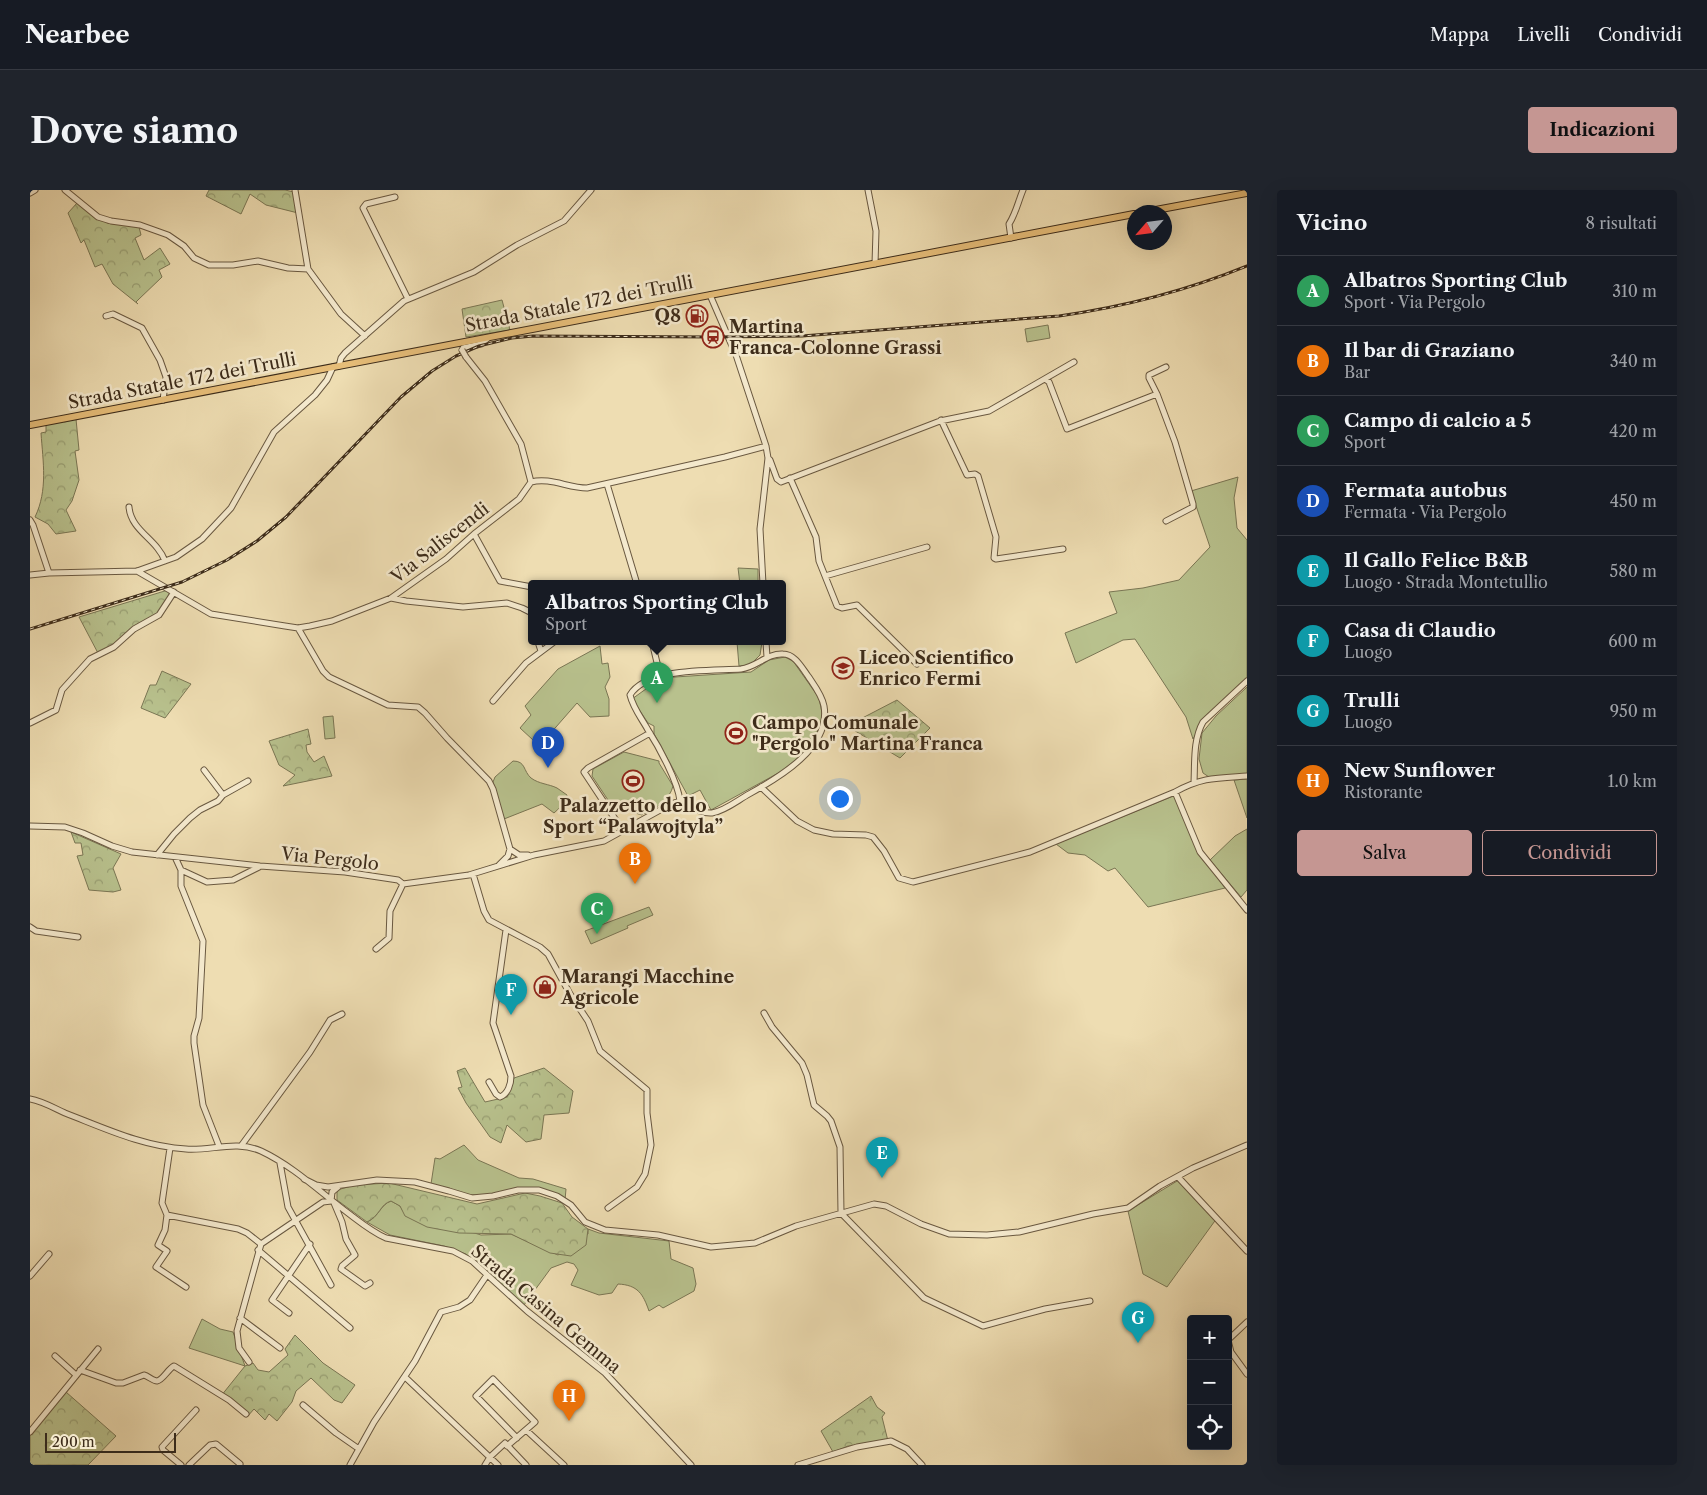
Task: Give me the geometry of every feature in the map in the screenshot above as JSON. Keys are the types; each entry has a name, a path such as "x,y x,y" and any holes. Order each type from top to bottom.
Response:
{"main road":[{"path":"1172,207 1247,193"},
{"name":"Strada Statale 172 dei Trulli","path":"30,425 1127,215"}],"street":[{"path":"30,193 35,190"},
{"path":"64,190 98,217 140,225 168,235 184,246 194,258 209,265 233,265 258,261 288,268 308,269"},
{"path":"295,190 308,269 341,314 365,336"},
{"path":"30,575 49,572 137,571 176,557 202,540 231,508 274,432 315,395 345,352 392,310 408,299 474,272 517,245 564,221 590,190"},
{"path":"868,190 876,231 875,264"},
{"path":"1011,238 1009,224 1016,213 1023,190"},
{"path":"395,197 366,204 363,208 408,299"},
{"path":"710,294 736,356 766,446 768,458 760,529 763,580"},
{"path":"106,316 113,314 142,328 166,373 163,400"},
{"path":"489,337 480,344 463,348 462,350 485,380 521,444 531,482 540,480 575,488 587,488 766,446"},
{"path":"768,458 778,481 781,482 941,420 989,411 1074,362"},
{"path":"1166,367 1150,375 1149,378 1175,442 1193,504 1193,507 1166,520"},
{"path":"1045,379 1049,382 1068,429 1157,394"},
{"path":"941,420 966,475 977,474 978,476 996,537 994,558 1063,549"},
{"path":"790,478 816,537 818,556 837,606 842,608 857,605 918,664"},
{"name":"Via Saliscendi","path":"137,571 211,614 298,628 332,621 391,598 446,559 474,534 519,499 531,482"},
{"path":"607,484 636,580"},
{"path":"129,507 130,514 138,529 161,552 165,561"},
{"path":"30,520 49,572"},
{"path":"474,534 500,581 528,586"},
{"path":"826,576 927,547"},
{"path":"30,723 56,710 62,690 90,659 114,647 134,629 160,615 174,592"},
{"path":"391,598 463,607 506,603 528,611"},
{"path":"298,628 323,671 329,677 388,705 418,708 425,713 491,785 510,850 506,859 496,867"},
{"path":"539,645 541,650"},
{"path":"493,701 526,663 549,645"},
{"path":"653,645 660,675"},
{"path":"766,645 767,657"},
{"path":"784,654 797,661 818,692 824,705 824,716 823,726 817,740 794,766 721,811 705,813 680,801 675,781 650,733 632,704 630,695 634,688 660,675 751,668 767,657 784,654"},
{"path":"1194,782 1196,746 1199,730 1203,722 1247,681"},
{"path":"623,831 584,772 650,733"},
{"path":"204,770 223,795"},
{"path":"761,787 796,821 814,830 832,834 866,835 873,838 884,851 899,878 913,882 1030,852 1175,792 1194,782 1215,777 1247,776"},
{"path":"157,855 190,818 200,810 218,801 223,795 248,781"},
{"path":"1175,792 1200,852 1247,910"},
{"name":"Via Pergolo","path":"30,826 65,827 132,852 260,866 345,872 398,880 403,884 473,874 534,855 600,842 680,801"},
{"path":"510,850 519,855 534,855"},
{"path":"175,857 180,870 181,886 203,941 199,1018 194,1043 203,1105 219,1146"},
{"path":"180,870 208,882 233,880 260,866"},
{"path":"473,874 486,916 493,923 540,947 548,954 570,994 588,1021 600,1051 647,1090 647,1113 651,1145 646,1174 637,1187 608,1208"},
{"path":"376,949 389,938 390,911 403,884"},
{"path":"30,927 36,931 78,937"},
{"path":"489,1082 500,1098 506,1094 511,1080 493,1024 506,930"},
{"path":"764,1013 772,1027 802,1063 809,1080 814,1105 828,1116 831,1121 840,1147 841,1213 924,1298 983,1326 1045,1309 1090,1301"},
{"path":"241,1146 310,1052 330,1020 342,1014"},
{"path":"30,1099 38,1100 122,1135 170,1148 188,1150 219,1146 241,1146 262,1152 316,1185 328,1187 365,1181 393,1180 415,1182 472,1198 493,1196 518,1190 539,1190 557,1196 571,1205 585,1222 605,1230 658,1234 711,1247 755,1243 796,1226 874,1204 886,1206 921,1224 949,1234 987,1235 1019,1232 1093,1214 1128,1208 1160,1186 1193,1168 1247,1145"},
{"path":"170,1148 162,1203 167,1215 165,1230 158,1244 167,1251 156,1267 186,1287"},
{"path":"280,1162 288,1207 331,1285"},
{"path":"1178,1177 1247,1251"},
{"name":"Strada Casina Gemma","path":"304,1179 333,1202 386,1238 453,1251 472,1261 527,1311 600,1368 691,1465"},
{"path":"333,1202 332,1192 338,1186"},
{"path":"323,1202 325,1200 324,1190 328,1187"},
{"path":"328,1187 342,1222 346,1239 355,1255 341,1269 365,1286 370,1283"},
{"path":"249,1362 239,1348 237,1331 260,1247 323,1202 333,1202"},
{"path":"167,1215 238,1229 247,1233 290,1275 350,1328"},
{"path":"289,1313 272,1300 310,1244"},
{"path":"30,1276 49,1254"},
{"path":"350,1465 374,1422 405,1377 442,1312 459,1307 470,1300 486,1275"},
{"path":"240,1318 280,1348"},
{"path":"1247,1322 1228,1340 1231,1352 1247,1374"},
{"path":"30,1432 98,1350"},
{"path":"55,1356 76,1375"},
{"path":"80,1370 118,1384 144,1375 156,1381 174,1366 229,1400 246,1414"},
{"path":"405,1377 498,1465"},
{"path":"508,1446 517,1438 535,1422 493,1379 476,1396 517,1438"},
{"path":"303,1405 336,1433 359,1449"},
{"path":"181,1465 162,1447 196,1410"},
{"path":"526,1430 564,1465"},
{"path":"798,1465 857,1447 891,1441 907,1450 922,1465"},
{"path":"485,1465 490,1457 505,1443 526,1465"},
{"path":"189,1465 210,1445 216,1444 240,1464"}],"green space":[{"path":"209,190 285,190 294,192 298,213 266,205 250,194 241,214 206,196"},
{"path":"77,203 107,223 139,227 141,235 135,238 144,260 160,248 170,264 159,270 162,277 136,302 138,304 113,284 102,264 95,267 84,240 81,243 68,213"},
{"path":"502,300 510,330 466,337 462,309"},
{"path":"1048,325 1050,338 1027,342 1025,329"},
{"path":"76,419 79,450 75,451 79,480 72,501 66,510 76,531 56,534 48,524 35,517 42,497 43,486 41,433 46,432 46,424"},
{"path":"1238,477 1234,498 1237,528 1247,540 1247,678 1205,719 1193,739 1186,717 1135,639 1123,640 1076,663 1065,633 1117,613 1109,592 1143,588 1179,580 1210,547 1191,491"},
{"path":"738,568 758,569 758,580 740,580"},
{"path":"168,590 169,598 162,612 134,628 99,655 79,617"},
{"path":"737,645 762,645 760,655 750,665 739,666"},
{"path":"600,646 602,664 608,663 610,677 605,687 609,699 609,716 590,717 577,703 542,743 533,740 520,728 531,715 525,706 558,669"},
{"name":"Campo Comunale \"Pergolo\" Martina Franca","path":"785,657 793,661 819,698 822,713 814,740 803,754 782,771 711,810 700,790 688,796 654,734 654,726 648,723 632,699 657,681 661,681 660,678 751,672 769,660"},
{"path":"162,671 191,684 165,718 141,708 150,685 156,685"},
{"path":"1247,687 1247,776 1209,777 1203,773 1199,759 1202,733 1216,716"},
{"path":"897,700 930,728 900,758 847,726"},
{"path":"333,716 335,738 325,739 323,717"},
{"path":"308,729 311,744 306,745 307,752 314,762 324,756 332,776 283,786 295,775 279,765 269,741"},
{"name":"Palazzetto dello Sport “Palawojtyla”","path":"624,752 659,761 673,786 666,799 646,814 643,813 642,815 612,806 592,776 593,769"},
{"path":"513,761 520,763 534,780 557,788 567,795 566,802 554,813 542,804 504,819 493,782 495,777"},
{"path":"1247,779 1247,818 1234,780"},
{"path":"1173,796 1197,849 1225,888 1148,907 1115,868 1108,871 1085,855 1068,853 1056,844"},
{"path":"1247,829 1247,890 1241,897 1210,860 1235,836"},
{"path":"71,832 121,854 113,868 121,890 113,892 89,890 77,856 83,855 81,843 75,843"},
{"path":"649,907 653,915 591,944 585,931"},
{"path":"465,1068 485,1102 507,1097 514,1078 544,1068 573,1091 569,1113 544,1115 541,1139 526,1142 507,1125 501,1143 490,1137 466,1103 458,1088 462,1087 457,1071"},
{"path":"464,1145 478,1160 519,1178 533,1179 566,1189 565,1200 532,1189 486,1196 464,1194 431,1184 435,1158 440,1159"},
{"path":"1182,1178 1217,1218 1167,1287 1143,1274 1128,1211"},
{"path":"389,1183 477,1204 525,1193 540,1196 562,1203 572,1217 588,1229 586,1245 571,1256 550,1253 511,1234 459,1233 427,1227 405,1216 400,1206 391,1201 384,1205 375,1217 367,1222 337,1200 337,1190 355,1185"},
{"path":"391,1201 400,1206 403,1211 481,1235 511,1234 558,1255 588,1234 588,1229 599,1233 669,1241 671,1259 693,1268 696,1284 694,1291 663,1308 659,1305 649,1311 642,1295 630,1286 618,1284 612,1293 599,1295 571,1285 578,1270 574,1264 567,1262 551,1268 524,1305 466,1254 444,1246 390,1235 367,1222 384,1205"},
{"path":"202,1319 220,1329 233,1332 245,1366 189,1348"},
{"path":"295,1335 323,1363 355,1385 342,1403 334,1400 311,1378 296,1391 292,1402 277,1421 269,1414 265,1420 254,1409 247,1417 221,1396 245,1366 253,1363 258,1370 269,1372 288,1355 285,1349"},
{"path":"66,1392 116,1436 88,1465 30,1465 30,1434"},
{"path":"871,1396 877,1407 885,1413 882,1417 888,1441 848,1446 833,1452 821,1431"}],"railway":[{"path":"30,629 182,582 227,560 257,541 286,517 401,397 432,371 456,356 479,346 512,338 533,336 802,336 1059,316 1107,308 1154,297 1201,283 1247,266"}],"place":[{"name":"Q8","path":"697,316"},
{"name":"Martina Franca-Colonne Grassi","path":"713,337"},
{"name":"Liceo Scientifico Enrico Fermi","path":"843,668"},
{"name":"Albatros Sporting Club","path":"657,703"},
{"name":"Campo Comunale \"Pergolo\" Martina Franca","path":"736,733"},
{"name":"Fermata autobus","path":"548,768"},
{"name":"Palazzetto dello Sport “Palawojtyla”","path":"633,781"},
{"name":"Il bar di Graziano","path":"635,884"},
{"name":"Campo di calcio a 5","path":"597,934"},
{"name":"Marangi Macchine Agricole","path":"545,987"},
{"name":"Casa di Claudio","path":"511,1015"},
{"name":"Il Gallo Felice B&B","path":"882,1178"},
{"name":"Trulli","path":"1138,1343"},
{"name":"New Sunflower","path":"569,1421"}]}
